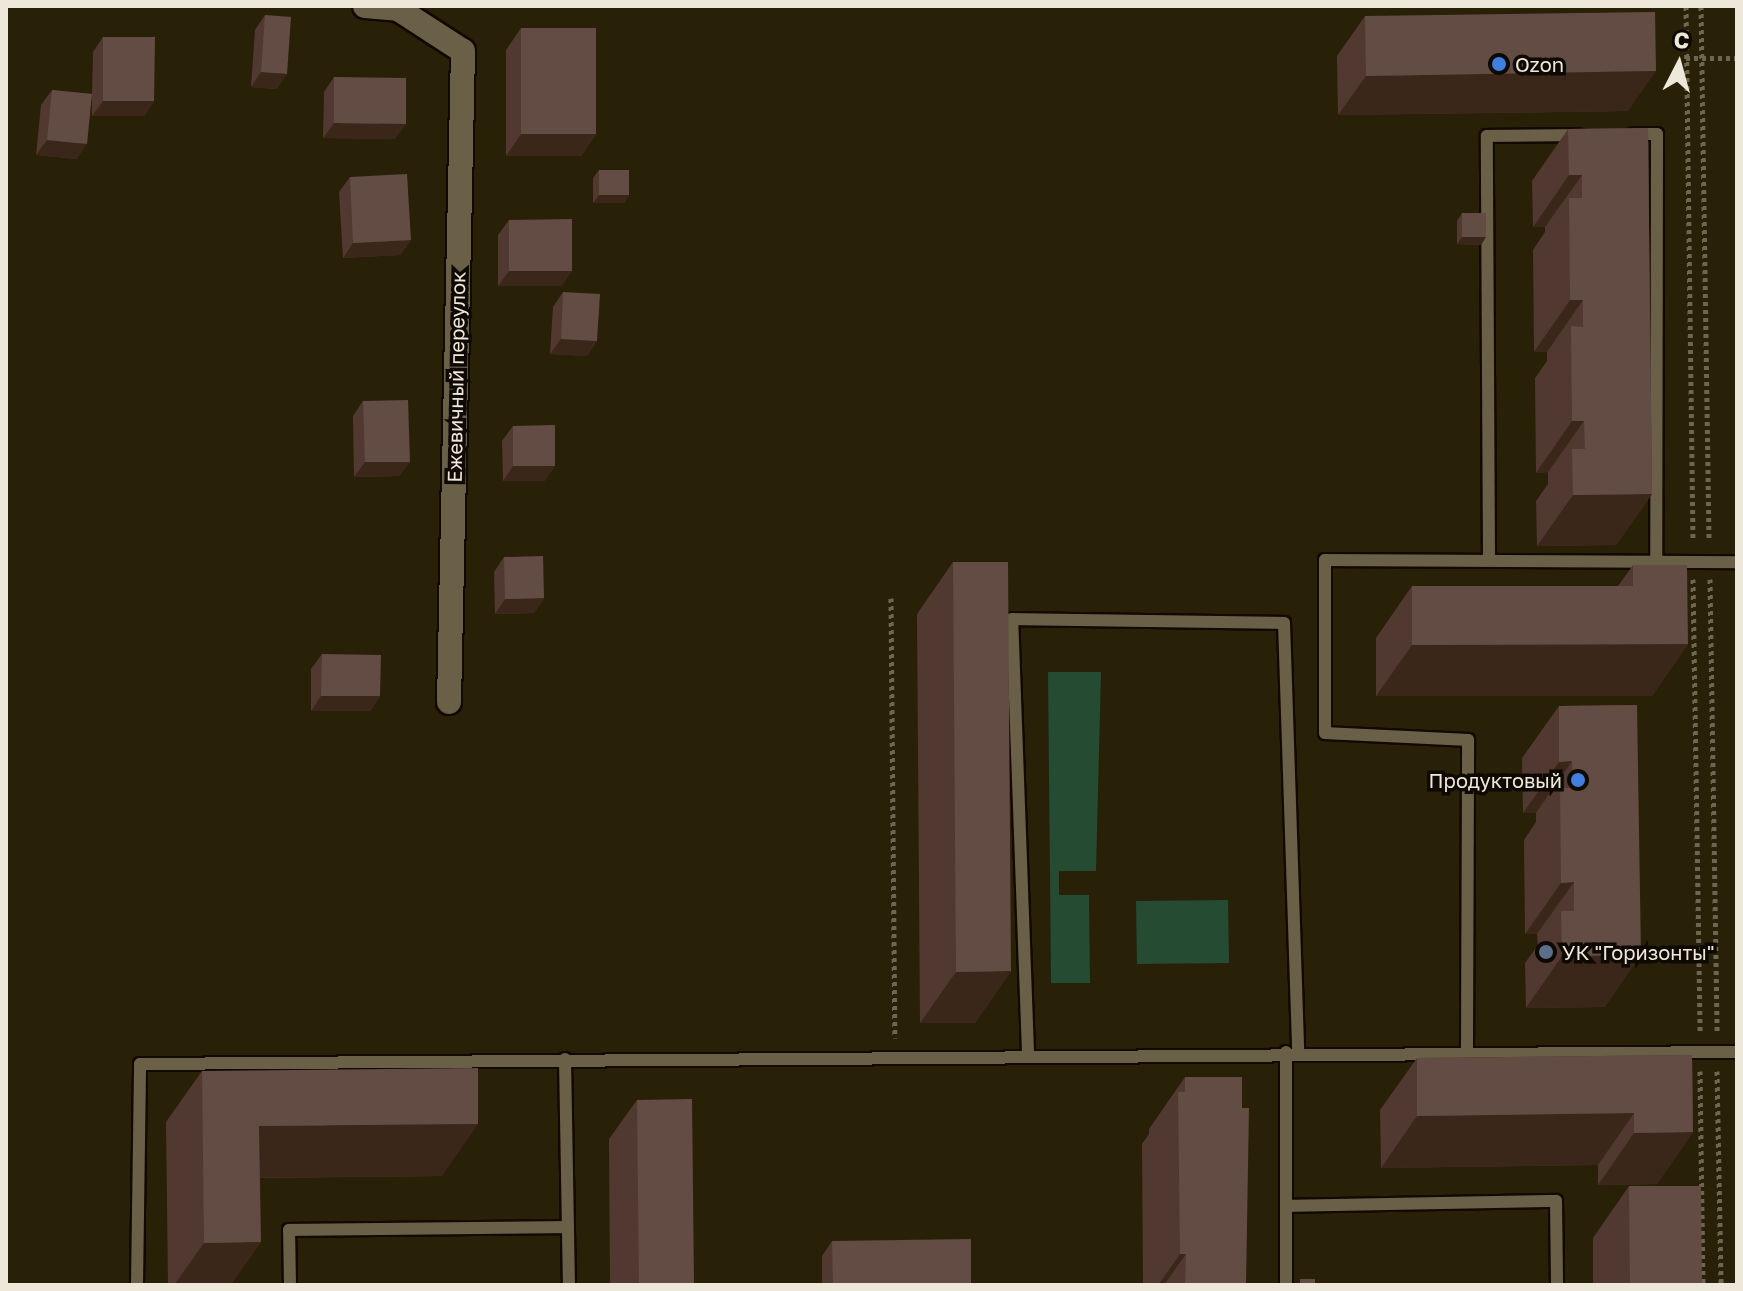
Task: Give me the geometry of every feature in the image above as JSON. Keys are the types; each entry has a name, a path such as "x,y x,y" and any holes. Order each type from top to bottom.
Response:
{"street":[{"name":"Ежевичный переулок","path":"365,6 398,9 463,51 449,702"}],"lane":[{"path":"1611,135 1657,134 1656,561"},
{"path":"1489,560 1487,136 1595,135"},
{"path":"1467,1051 1468,740 1325,733 1325,560 1737,562"},
{"path":"1028,1052 1012,619 1284,623 1292,1052 1286,1285"},
{"path":"137,1285 140,1064 1028,1052 1737,1052"},
{"path":"565,1059 569,1285"},
{"path":"1287,1206 1556,1201 1557,1285"},
{"path":"290,1285 289,1230 568,1227"}],"path":[{"path":"1686,6 1703,1285"},
{"path":"1701,6 1721,1285"},
{"path":"1686,58 1737,58"},
{"path":"891,598 895,1055"}],"green space":[{"path":"1048,672 1101,672 1096,871 1059,871 1059,895 1089,895 1090,983 1051,983"},
{"path":"1228,900 1229,963 1137,964 1136,901"}],"building":[{"path":"1655,12 1656,71 1366,76 1365,16"},
{"path":"265,15 291,17 287,74 261,72"},
{"path":"521,28 596,28 596,134 521,134"},
{"path":"103,37 155,37 154,101 103,101"},
{"path":"334,77 406,78 406,124 334,123"},
{"path":"52,90 92,94 87,144 47,140"},
{"path":"1648,128 1652,494 1573,495 1572,449 1585,449 1584,421 1572,421 1571,326 1583,327 1583,300 1570,300 1569,198 1582,198 1582,175 1569,175 1568,129"},
{"path":"599,170 629,170 629,195 599,195"},
{"path":"407,174 411,240 353,243 350,177"},
{"path":"1462,213 1486,213 1486,237 1462,237"},
{"path":"572,219 572,271 509,271 509,220"},
{"path":"563,292 600,294 597,341 561,339"},
{"path":"408,400 410,462 365,462 363,401"},
{"path":"555,425 555,466 513,466 513,426"},
{"path":"543,556 544,598 505,599 504,557"},
{"path":"953,562 1008,562 1011,971 956,972"},
{"path":"1633,565 1687,565 1688,644 1412,645 1412,586 1633,586"},
{"path":"322,654 381,655 380,696 321,696"},
{"path":"1637,705 1641,955 1562,956 1561,911 1574,911 1574,882 1561,883 1560,788 1573,788 1572,761 1559,762 1559,706"},
{"path":"1692,1055 1693,1132 1634,1133 1634,1113 1417,1116 1417,1058"},
{"path":"478,1068 478,1124 259,1126 261,1242 204,1243 202,1071"},
{"path":"1185,1077 1242,1077 1242,1108 1249,1108 1246,1285 1185,1285 1186,1254 1180,1254 1178,1092 1185,1092"},
{"path":"692,1099 694,1285 639,1285 637,1100"},
{"path":"1629,1186 1701,1186 1702,1285 1630,1285"},
{"path":"971,1239 971,1285 833,1285 832,1241"},
{"path":"1300,1279 1315,1279 1315,1285 1300,1285"}],"place":[{"name":"Ozon","path":"1499,64"},
{"name":"Продуктовый","path":"1578,780"},
{"name":"УК \"Горизонты\"","path":"1546,952"}]}
